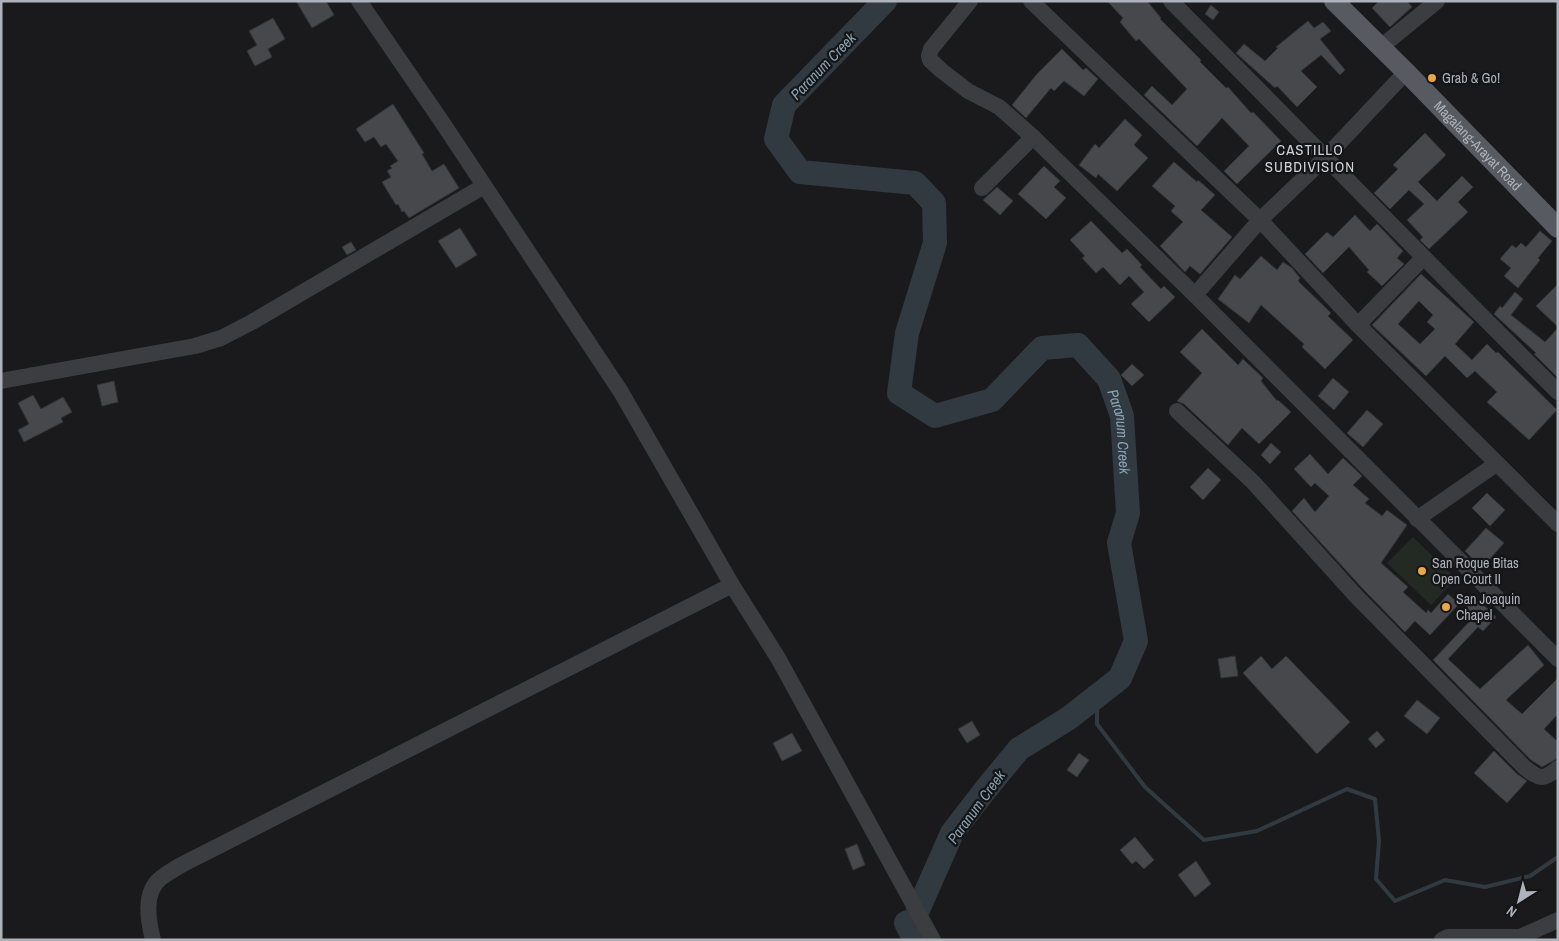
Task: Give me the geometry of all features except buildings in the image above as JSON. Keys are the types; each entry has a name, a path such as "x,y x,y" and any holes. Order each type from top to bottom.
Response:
{"main road":[{"name":"Magalang-Arayat Road","path":"1334,1 1558,228"}],"street":[{"path":"359,1 620,392 732,584 778,658 933,940"},
{"path":"970,1 931,50 930,60 968,91 999,107 1033,137 1195,295 1417,520 1558,658"},
{"path":"1031,1 1260,220 1358,325 1558,524"},
{"path":"1171,1 1423,258 1558,392"},
{"path":"1381,47 1437,1"},
{"path":"1195,295 1260,220 1326,157 1406,72"},
{"path":"982,188 1033,137"},
{"path":"1,381 195,346 221,338 252,322 484,186"},
{"path":"1358,325 1423,258"},
{"path":"1177,411 1253,482 1356,596 1524,767 1536,776 1544,778 1558,768"},
{"path":"1417,520 1496,464"},
{"path":"153,940 148,907 152,889 160,878 191,860 732,584"},
{"path":"1451,939 1521,938 1558,920"}],"shaded area":[{"name":"San Roque Bitas Open Court II","path":"1413,537 1456,579 1431,605 1387,563"}],"waterway":[{"name":"Paranum Creek","path":"885,1 784,105 776,139 800,172 915,183 934,203 935,243 907,333 899,393 935,416 992,400 1042,348 1078,345 1109,379 1122,416 1128,513 1119,543 1136,641 1120,678 1069,718 1019,749 986,789 952,833 918,910"},
{"path":"1097,697 1097,724 1145,787 1204,840 1257,831 1347,789 1375,799 1379,841 1376,879 1395,901 1445,880 1485,887 1530,876 1558,857"},
{"name":"Paranum Creek","path":"908,922 906,923 915,940"}],"place":[{"name":"Grab & Go!","path":"1432,78"},
{"name":"San Roque Bitas Open Court II","path":"1422,571"},
{"name":"San Joaquin Chapel","path":"1446,607"}],"district":[{"name":"CASTILLO SUBDIVISION","path":"1310,158"}]}
